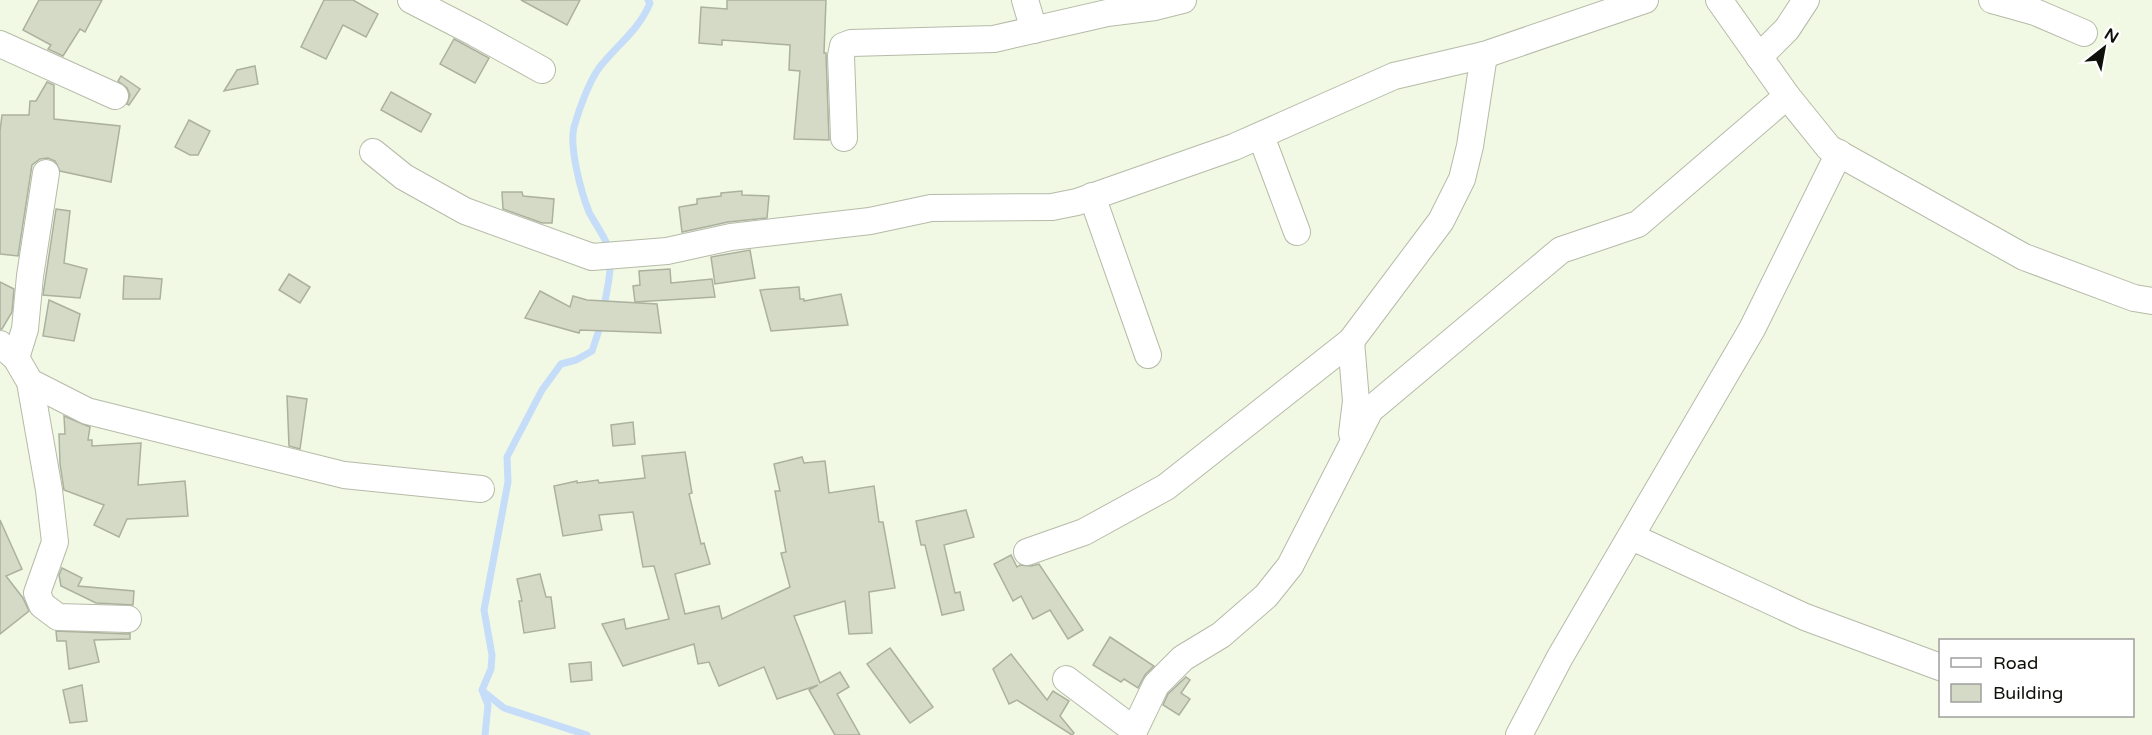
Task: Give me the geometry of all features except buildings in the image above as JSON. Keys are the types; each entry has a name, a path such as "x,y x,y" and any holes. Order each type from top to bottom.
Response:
{"street":[{"path":"411,0 542,70"},
{"path":"1025,0 1034,30"},
{"path":"844,138 841,56 843,46 851,43 994,39 1034,30 1107,7 1155,7 1183,0"},
{"path":"373,152 404,177 465,211 604,256 667,251 732,237 870,221 931,208 1053,207 1077,202 1260,136 1394,76 1484,56 1645,0"},
{"path":"1719,0 1787,96 1829,148 2024,257 2134,298 2152,301"},
{"path":"1759,57 1787,29 1806,0"},
{"path":"1992,0 2034,12 2084,33"},
{"path":"0,44 115,96"},
{"path":"1027,552 1084,532 1166,487 1240,431 1351,341 1441,221 1462,178 1470,146 1484,56"},
{"path":"1066,679 1133,733 1155,685 1183,658 1221,635 1266,597 1290,566 1370,410 1561,250 1638,224 1787,96"},
{"path":"1260,136 1297,232"},
{"path":"1519,735 1560,657 1752,329 1839,153"},
{"path":"46,173 30,276 25,329 8,351 30,382 49,490 55,542 37,593 42,605 58,617 128,619"},
{"path":"1092,196 1148,355"},
{"path":"1351,341 1356,401 1351,447"},
{"path":"30,382 87,411 344,475 481,489"},
{"path":"1632,537 1805,617 1939,667"}],"waterway":[{"path":"604,308 610,269 609,251 605,239 589,212 583,193 574,157 574,127 595,74 640,21 650,3 648,0"},
{"path":"485,735 488,705 482,690 491,669 492,655 484,610 508,482 507,457 542,390 561,364 576,360 592,351 601,324"},
{"path":"484,692 504,708 587,735"}]}
